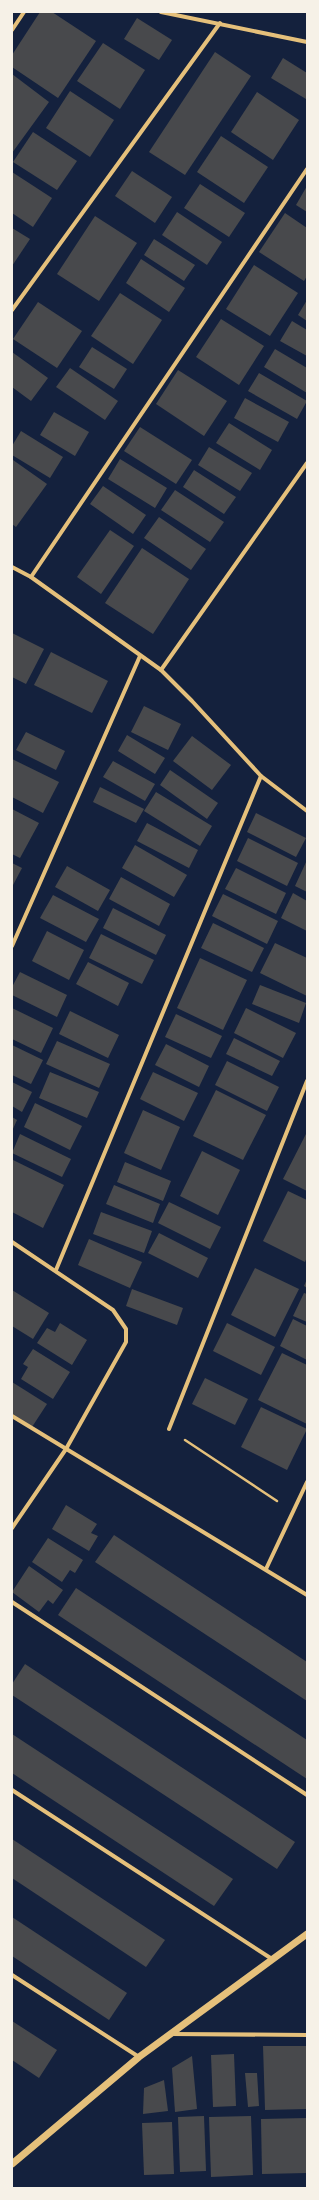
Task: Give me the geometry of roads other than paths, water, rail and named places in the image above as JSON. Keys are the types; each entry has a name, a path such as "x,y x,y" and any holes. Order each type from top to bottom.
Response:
{"street":[{"path":"12,30 24,12"},
{"path":"161,12 188,14 220,24 307,42"},
{"path":"12,310 220,24"},
{"path":"31,577 307,168"},
{"path":"161,670 307,463"},
{"path":"12,567 31,577 161,670 192,701 261,776 307,811"},
{"path":"12,946 140,656"},
{"path":"56,1270 261,776"},
{"path":"169,1429 307,1081"},
{"path":"12,1242 56,1270 113,1310 126,1329 126,1342 66,1449 12,1528"},
{"path":"12,1416 307,1595"},
{"path":"266,1569 307,1482"},
{"path":"12,1602 307,1794"},
{"path":"12,1790 272,1958"},
{"path":"12,2164 139,2057 272,1958 307,1934"},
{"path":"12,1975 139,2057"},
{"path":"169,2034 307,2035"}]}
